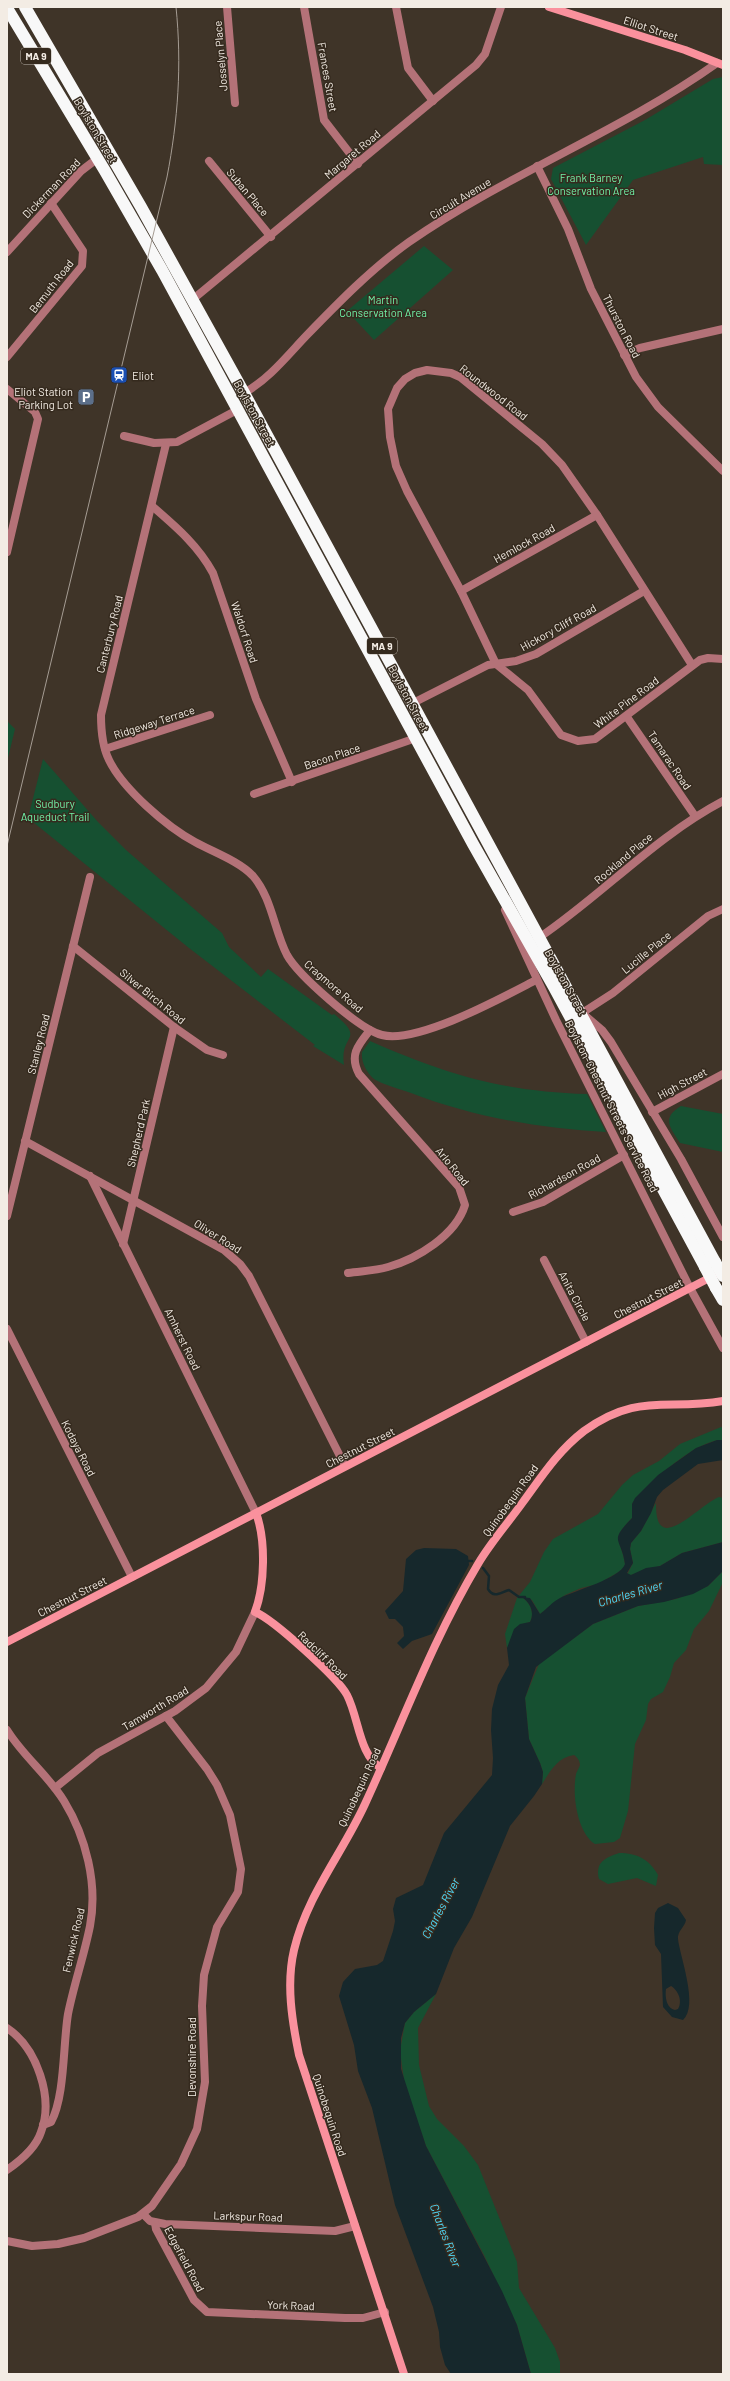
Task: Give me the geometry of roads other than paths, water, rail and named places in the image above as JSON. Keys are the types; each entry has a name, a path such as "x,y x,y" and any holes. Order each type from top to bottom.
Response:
{"highway":[{"name":"Boylston Street","path":"25,7 244,393 582,1013 714,1267 716,1288 723,1300"},
{"name":"Boylston Street","path":"7,8 98,158 239,409 488,870 714,1267 723,1276"}],"main road":[{"name":"Elliot Street","path":"549,7 689,52 720,64"},
{"name":"Chestnut Street","path":"7,1642 690,1288 714,1267"},
{"name":"Quinobequin Road","path":"404,2374 385,2312 302,2066 292,2013 290,1971 296,1941 308,1907 360,1815 428,1660 475,1569 556,1456 593,1425 626,1409 652,1404 700,1404 723,1401"},
{"name":"Tamworth Road","path":"255,1612 261,1591 262,1570 260,1530 256,1513"},
{"name":"Radcliff Road","path":"255,1612 273,1622 339,1684 351,1703 368,1757 381,1768"}],"street":[{"name":"Josselyn Place","path":"227,7 235,104"},
{"name":"Frances Street","path":"304,7 324,120 358,164"},
{"path":"396,7 408,68 433,101"},
{"name":"Margaret Road","path":"192,300 271,237 483,58 501,7"},
{"name":"Circuit Avenue","path":"244,393 263,380 338,303 392,255 466,205 679,89 720,64"},
{"name":"Dickerman Road","path":"7,252 84,167 98,158"},
{"name":"Suban Place","path":"208,161 271,237"},
{"name":"Thurston Road","path":"537,166 562,216 591,289 639,383 654,402 723,471"},
{"name":"Bemuth Road","path":"7,357 82,266 84,251 51,203"},
{"path":"624,355 640,348 723,329"},
{"name":"Roundwood Road","path":"496,664 461,591 407,491 396,466 390,437 388,409 391,398 405,379 415,373 439,370 460,377 552,453 572,477 598,515 644,591 692,664"},
{"path":"7,389 37,415 37,422 24,483 7,552"},
{"path":"124,436 166,444 185,440 239,409"},
{"name":"Canterbury Road","path":"155,814 118,774 105,749 101,737 102,710 166,444"},
{"name":"Waldorf Road","path":"152,506 181,531 204,556 213,573 256,699 292,782"},
{"name":"Hemlock Road","path":"461,591 598,515"},
{"name":"Hickory Cliff Road","path":"412,702 480,669 496,664 516,661 536,654 644,591"},
{"name":"White Pine Road","path":"496,664 528,690 555,728 569,739 587,741 595,739 627,716 692,664 708,658 723,659"},
{"name":"Ridgeway Terrace","path":"105,749 210,715"},
{"name":"Tamarac Road","path":"627,716 695,816"},
{"name":"Bacon Place","path":"254,794 416,738"},
{"name":"Rockland Place","path":"540,937 576,912 636,861 695,816 723,801"},
{"name":"Cragmore Road","path":"155,814 193,842 252,874 264,892 292,964 307,979 370,1030 382,1035 413,1034 474,1011 536,980"},
{"name":"Boylston-Chestnut Streets Service Road","path":"488,870 536,980 690,1288 723,1348"},
{"name":"Stanley Road","path":"7,1216 90,877"},
{"name":"Lucille Place","path":"582,1013 609,996 708,916 723,909"},
{"name":"Silver Birch Road","path":"73,946 174,1027 207,1050 224,1055"},
{"name":"Boylston-Chestnut Streets Service Road","path":"582,1013 606,1036 652,1112 723,1236"},
{"name":"Shepherd Park","path":"123,1244 174,1027"},
{"name":"Arlo Road","path":"348,1273 388,1267 424,1250 449,1231 462,1213 465,1205 459,1187 359,1074 354,1060 354,1053 370,1030"},
{"name":"High Street","path":"652,1112 723,1074"},
{"name":"Oliver Road","path":"25,1141 224,1250 245,1270 345,1466"},
{"name":"Richardson Road","path":"513,1212 543,1202 624,1155"},
{"name":"Amherst Road","path":"89,1176 256,1513"},
{"name":"Anita Circle","path":"544,1260 586,1342"},
{"name":"Kodaya Road","path":"7,1329 132,1577"},
{"name":"Tamworth Road","path":"55,1788 98,1753 166,1716 199,1694 220,1674 239,1647 255,1612"},
{"name":"Devonshire Road","path":"7,2241 32,2246 67,2243 143,2214 156,2200 181,2164 197,2128 205,2082 202,2006 204,1975 217,1927 238,1892 241,1878 240,1857 226,1804 207,1769 166,1716"},
{"name":"Fenwick Road","path":"7,1730 28,1760 55,1788 69,1809 80,1838 90,1873 93,1899 90,1928 70,2006 57,2103 51,2122 43,2125"},
{"path":"7,2028 26,2047 37,2068 44,2102 43,2125 39,2137 30,2151 7,2170"},
{"path":"143,2214 155,2223"},
{"name":"Larkspur Road","path":"155,2223 335,2231 355,2226"},
{"name":"Edgefield Road","path":"155,2223 158,2232 198,2305"},
{"name":"York Road","path":"198,2305 207,2312 218,2314 363,2318 385,2312"}],"water":[{"name":"Charles River","path":"717,1440 723,1440 723,1460 698,1464 663,1490 657,1497 651,1513 641,1531 631,1543 630,1549 633,1563 627,1573 631,1575 646,1568 660,1566 682,1553 723,1542 723,1571 708,1586 693,1594 664,1602 638,1606 593,1624 536,1667 525,1698 529,1739 543,1772 542,1784 510,1826 472,1917 454,1948 436,1994 414,2012 405,2023 401,2038 401,2069 426,2146 502,2291 517,2325 531,2374 451,2374 445,2365 440,2347 439,2332 433,2307 395,2205 372,2108 358,2071 354,2045 339,1996 343,1982 355,1969 377,1965 383,1961 393,1931 395,1921 393,1909 396,1898 423,1885 444,1833 492,1775 492,1709 498,1685 509,1665 507,1648 514,1629 520,1624 530,1622 532,1615 531,1608 522,1597 530,1598 540,1614 554,1601 596,1584 622,1569 625,1564 618,1536 632,1518 632,1504 635,1498 658,1475 696,1448"},
{"path":"424,1548 456,1549 468,1556 469,1565 432,1634 412,1641 403,1649 397,1643 404,1636 403,1627 395,1619 389,1619 385,1611 403,1591 406,1559 416,1550"},
{"path":"668,1903 678,1908 686,1920 678,1936 689,1993 687,2013 683,2020 672,2017 663,2007 661,1954 655,1945 654,1928 655,1913 658,1908","holes":["671,1986 674,1988 680,1999 678,2009 675,2010 668,2004 666,1995 666,1989"]}],"waterway":[{"path":"483,1568 489,1576 488,1589 490,1592 493,1594 498,1594 509,1590 519,1597 525,1597"}],"tram line":[{"path":"7,846 167,177 174,135 178,92 179,50 176,7"}],"place":[{"name":"Eliot","path":"119,375"},
{"name":"Eliot Station Parking Lot","path":"86,397"}],"park label":[{"name":"Frank Barney Conservation Area","path":"591,183"},
{"name":"Martin Conservation Area","path":"383,305"},
{"name":"Sudbury Aqueduct Trail","path":"55,809"}]}
